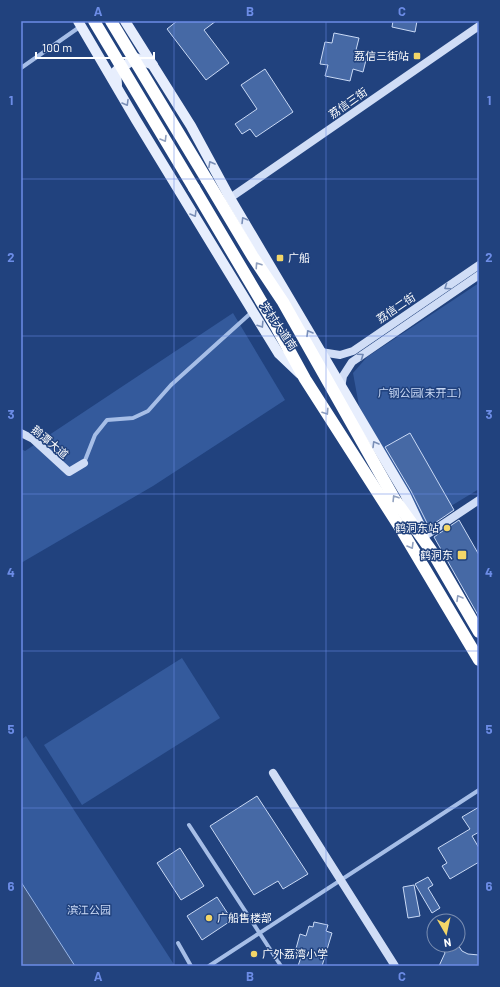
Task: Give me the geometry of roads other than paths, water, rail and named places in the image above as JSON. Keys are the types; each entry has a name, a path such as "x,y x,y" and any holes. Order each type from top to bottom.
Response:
{"highway":[{"path":"94,21 277,328 305,379"},
{"path":"111,21 253,257 283,302 396,500 433,553"},
{"name":"芳村大道南","path":"305,379 401,529 479,660"},
{"name":"芳村大道南","path":"433,553 479,632"}],"main road":[{"name":"芳村大道南","path":"125,21 191,126 230,198 405,494 433,553"},
{"name":"芳村大道南","path":"80,24 253,312 280,354 305,379"},
{"path":"117,87 116,71 136,58 153,65"}],"street":[{"path":"21,68 80,24"},
{"name":"荔信三街","path":"230,198 478,25"},
{"name":"荔信二街","path":"321,352 340,355 353,351 479,265"},
{"name":"荔信二街","path":"342,388 343,376 352,362 479,275"},
{"path":"84,463 95,435 107,420 133,418 148,411 171,385 253,312"},
{"name":"鹅潭大道","path":"21,432 33,439 68,472 84,463"},
{"path":"425,536 479,500"},
{"path":"273,773 395,966"},
{"path":"209,966 479,790"},
{"path":"189,825 281,966"},
{"path":"178,943 191,966"}],"place":[{"name":"荔信三街站","path":"417,56"},
{"name":"广船","path":"280,258"},
{"name":"鹤洞东站","path":"447,528"},
{"name":"鹤洞东","path":"462,555"},
{"name":"广船售楼部","path":"209,918"},
{"name":"广外荔湾小学","path":"254,954"}],"park label":[{"name":"广钢公园(未开工)","path":"419,393"},
{"name":"滨江公园","path":"89,910"}]}
